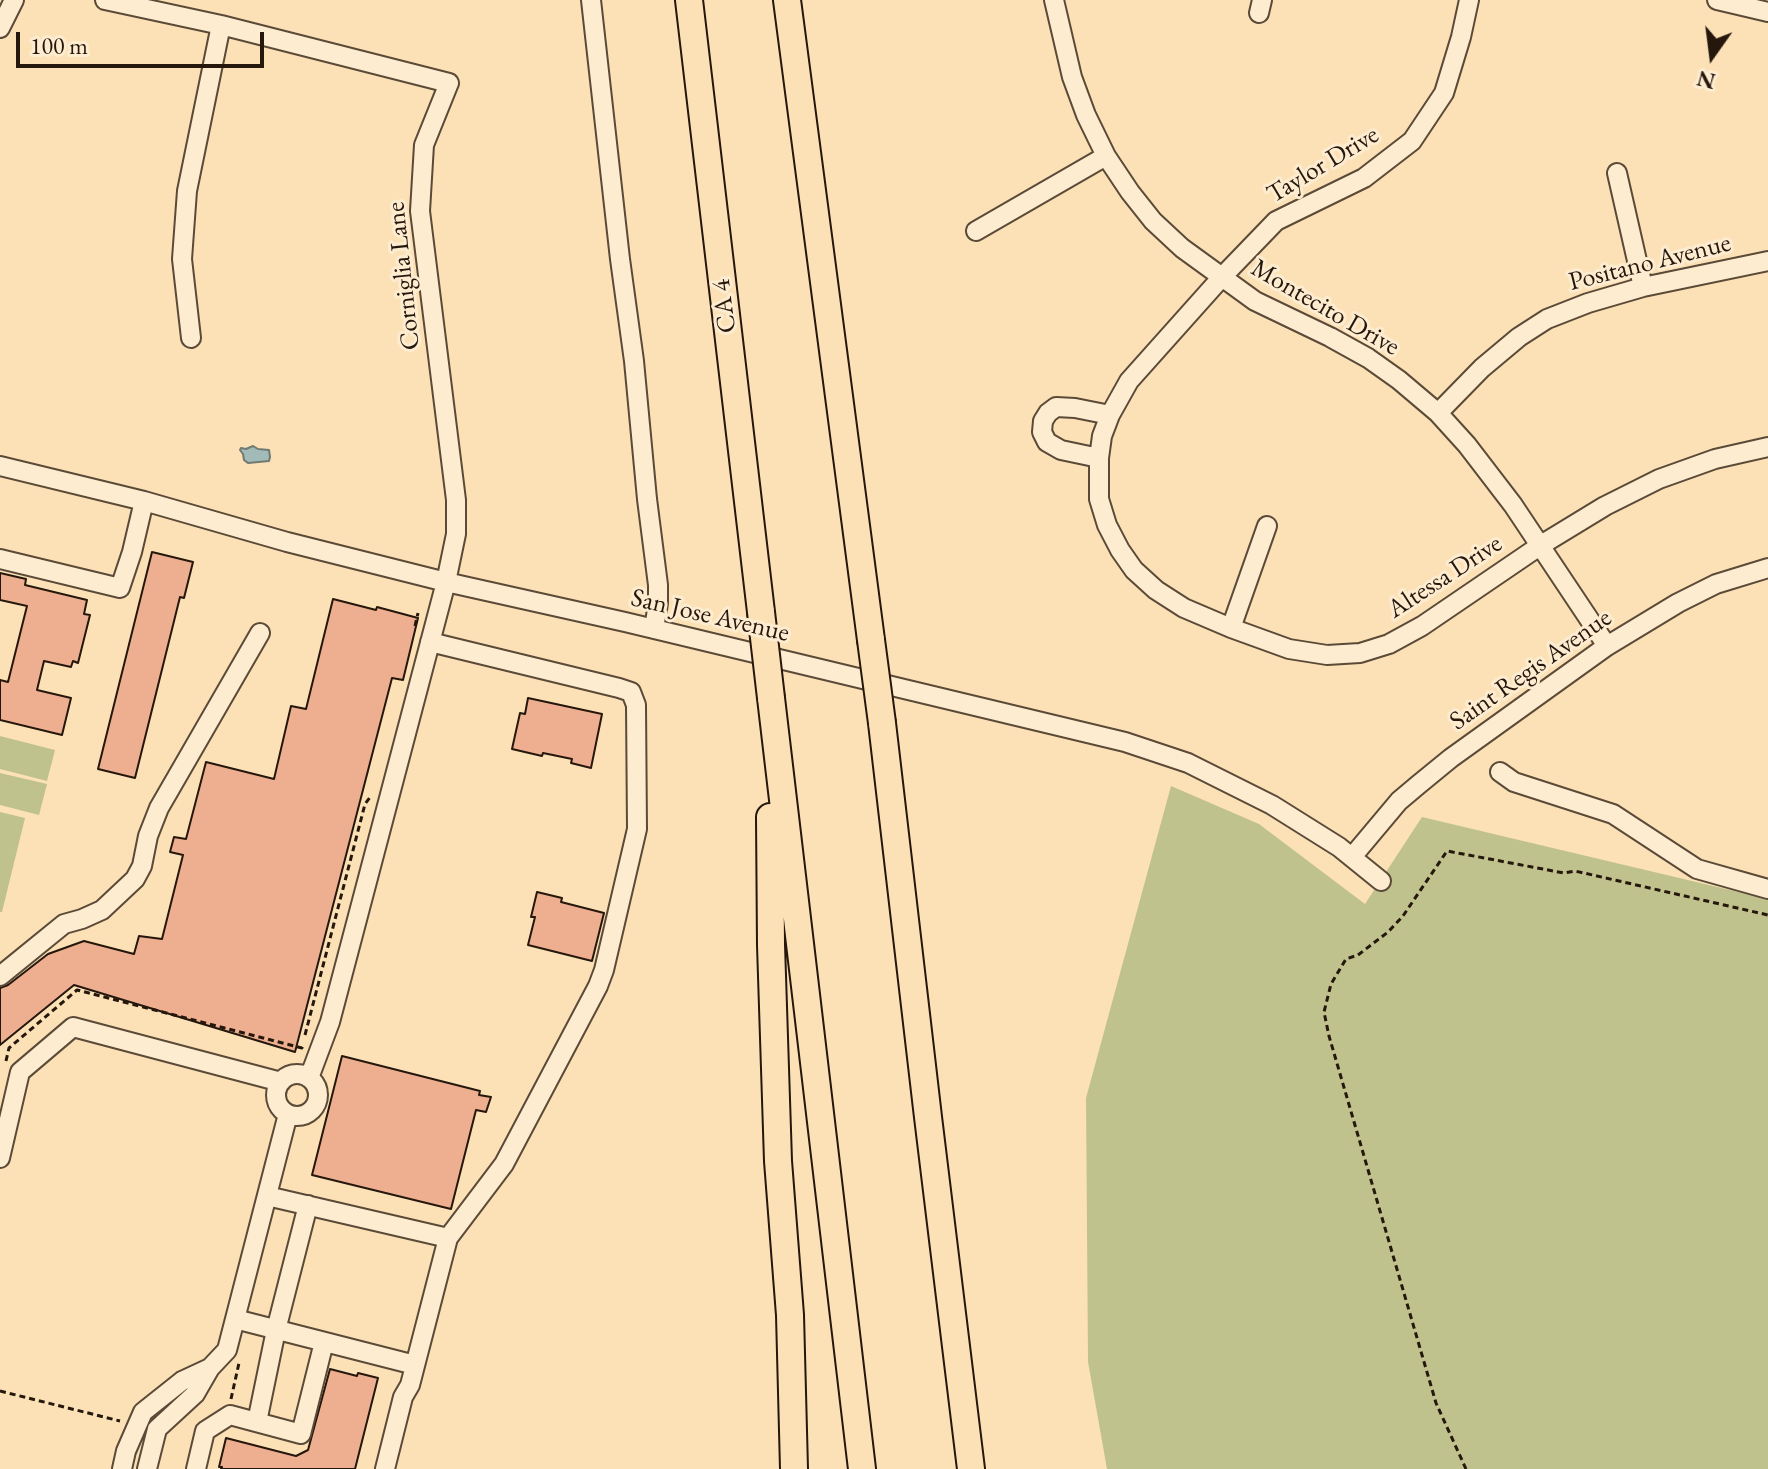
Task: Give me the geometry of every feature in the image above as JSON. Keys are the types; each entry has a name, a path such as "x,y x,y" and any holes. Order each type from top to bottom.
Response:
{"highway":[{"name":"CA 4","path":"689,0 862,1469"},
{"path":"787,0 882,723 971,1469"},
{"path":"777,758 770,798 771,931 778,1161 790,1315 794,1469"}],"street":[{"path":"0,28 14,0"},
{"name":"Corniglia Lane","path":"105,0 221,25 449,83 424,145 420,211 456,500 456,534 446,582"},
{"path":"591,0 658,585 654,629"},
{"name":"Montecito Drive","path":"1054,0 1072,77 1086,115 1106,156 1153,221 1182,248 1255,301 1368,358 1438,413 1513,505 1607,646"},
{"name":"Taylor Drive","path":"1221,278 1276,221 1364,178 1412,141 1444,93 1469,0"},
{"path":"1717,0 1768,12"},
{"path":"191,338 182,259 187,191 221,25"},
{"path":"976,231 1106,156"},
{"path":"1617,173 1643,287"},
{"name":"Positano Avenue","path":"1438,413 1482,368 1519,337 1547,319 1643,287 1768,261"},
{"name":"Altessa Drive","path":"1221,278 1129,381 1110,415 1102,436 1099,458 1099,499 1107,525 1120,550 1134,570 1156,590 1184,608 1289,649 1327,655 1360,653 1389,644 1422,626 1541,545 1605,506 1659,479 1715,459 1768,447"},
{"path":"1099,458 1061,450 1047,442 1042,432 1043,421 1056,407 1110,415"},
{"name":"San Jose Avenue","path":"0,466 446,582 1125,742 1199,768 1272,805 1352,857 1381,881"},
{"path":"0,559 120,588 144,501"},
{"path":"1231,628 1267,526"},
{"name":"Saint Regis Avenue","path":"1352,857 1399,801 1418,785 1607,646 1716,584 1768,568"},
{"path":"309,1078 330,1022 446,582"},
{"path":"0,976 64,924 102,910 135,879 142,866 148,836 159,808 260,633"},
{"path":"385,1469 448,1238 504,1164 598,986 637,829 636,705 631,692 430,642"},
{"path":"1500,772 1514,782 1613,814 1697,869 1768,889"},
{"path":"0,1158 20,1072 73,1027 281,1082"},
{"path":"297,1074 309,1078 318,1089 314,1109 302,1116 288,1114 277,1100 281,1082 297,1074"},
{"path":"147,1469 157,1429 195,1394 210,1368 227,1350 288,1114"},
{"path":"267,1196 448,1238"},
{"path":"257,1422 276,1330 308,1205"},
{"path":"235,1319 415,1365"},
{"path":"196,1469 205,1431 230,1415 301,1434 324,1342"},
{"path":"122,1469 126,1451 143,1412 182,1381 210,1368"}],"path":[{"path":"414,628 418,613"},
{"path":"306,1033 365,804 370,796"},
{"path":"1466,1469 1436,1403 1329,1036 1324,1012 1331,984 1346,959 1358,955 1403,916 1447,851 1564,873 1575,871 1768,915"},
{"path":"6,1061 9,1048 77,990 302,1048"},
{"path":"0,1391 128,1423"}],"green space":[{"path":"0,736 55,750 47,781 0,769"},
{"path":"0,773 47,784 39,815 0,805"},
{"path":"1171,786 1259,824 1365,904 1422,817 1768,899 1768,1469 1107,1469 1088,1362 1086,1098"},
{"path":"0,812 25,818 2,912 0,912"}],"water":[{"path":"253,446 269,450 269,461 248,463 244,460 241,448"}],"building":[{"path":"152,552 193,562 184,598 180,597 135,778 98,769"},
{"path":"0,573 26,579 25,585 87,600 84,614 90,615 78,663 73,661 71,667 44,661 37,690 71,698 62,735 0,720 0,680 8,682 27,606 0,600"},
{"path":"333,599 418,618 403,680 392,678 295,1052 74,985 0,1045 0,988 48,954 84,941 134,954 139,936 162,939 183,855 170,852 174,837 186,839 206,762 274,779 291,706 306,709"},
{"path":"528,698 602,714 591,768 571,763 572,759 512,749 520,713 525,714"},
{"path":"537,892 604,913 592,961 528,945"},
{"path":"342,1056 480,1091 479,1095 491,1097 486,1112 476,1110 451,1209 312,1175"},
{"path":"330,1369 378,1378 355,1469 219,1467 226,1438 296,1456 308,1450"}]}
